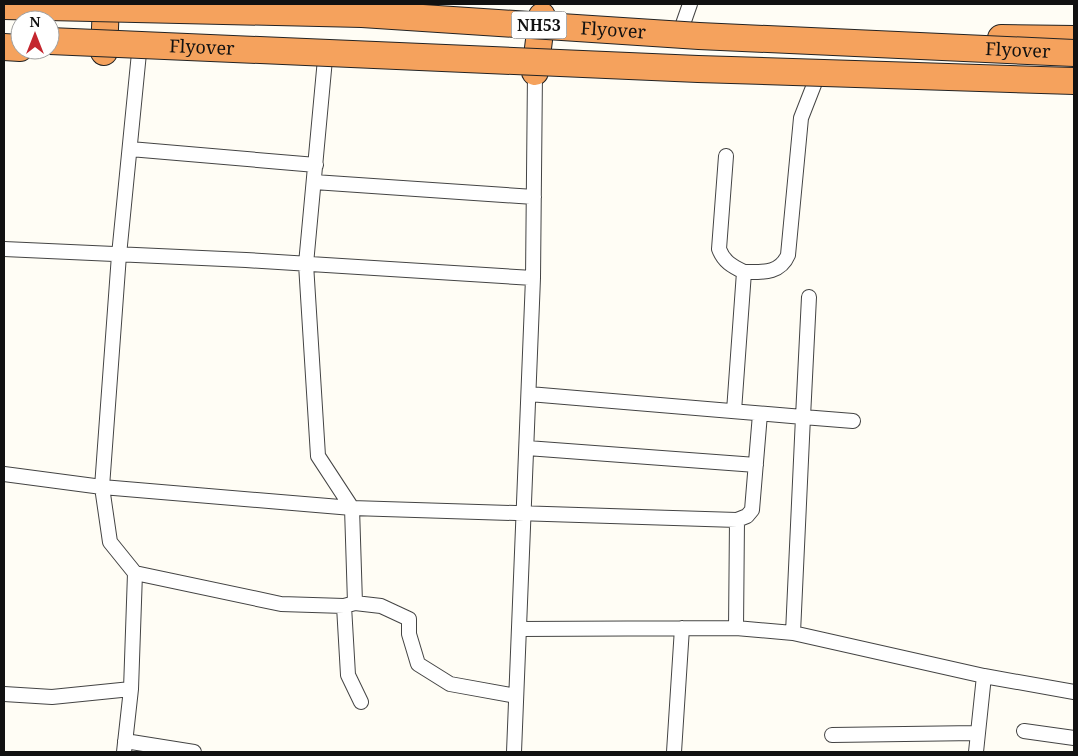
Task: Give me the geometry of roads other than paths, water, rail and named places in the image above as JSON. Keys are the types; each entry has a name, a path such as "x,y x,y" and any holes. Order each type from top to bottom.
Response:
{"highway":[{"path":"104,52 106,4"},
{"name":"NH53","path":"390,4 542,16 686,14 684,26 894,36 1074,39"},
{"name":"Flyover","path":"4,6 362,14 699,36 1074,53"},
{"path":"535,72 542,16"},
{"name":"Flyover","path":"60,41 698,69 1074,81"},
{"path":"60,50 325,59 727,82 817,78 1074,91"}],"street":[{"path":"139,53 120,255 102,487 110,542 135,573 281,604 381,606 409,619 409,634 418,664 450,684 516,696"},
{"path":"325,59 306,264 318,456 352,508 348,675 361,702"},
{"path":"514,752 533,278 535,72"},
{"path":"726,156 719,249 723,259 744,272 770,272 785,262 788,255 801,118 817,78"},
{"path":"130,149 316,165"},
{"path":"314,182 534,197"},
{"path":"4,249 306,264 533,278"},
{"path":"734,411 744,272"},
{"path":"793,633 809,297"},
{"path":"529,394 853,421"},
{"path":"4,474 102,487 352,508 736,520 747,516 752,510 760,414"},
{"path":"527,448 756,465"},
{"path":"736,520 736,628"},
{"path":"135,573 131,688 124,747 194,752"},
{"path":"674,752 682,628"},
{"path":"519,629 736,628 793,633 984,676 1074,692"},
{"path":"976,752 984,676"},
{"path":"4,694 52,698 131,688"},
{"path":"1024,730 1074,738"},
{"path":"832,735 977,733"}]}
